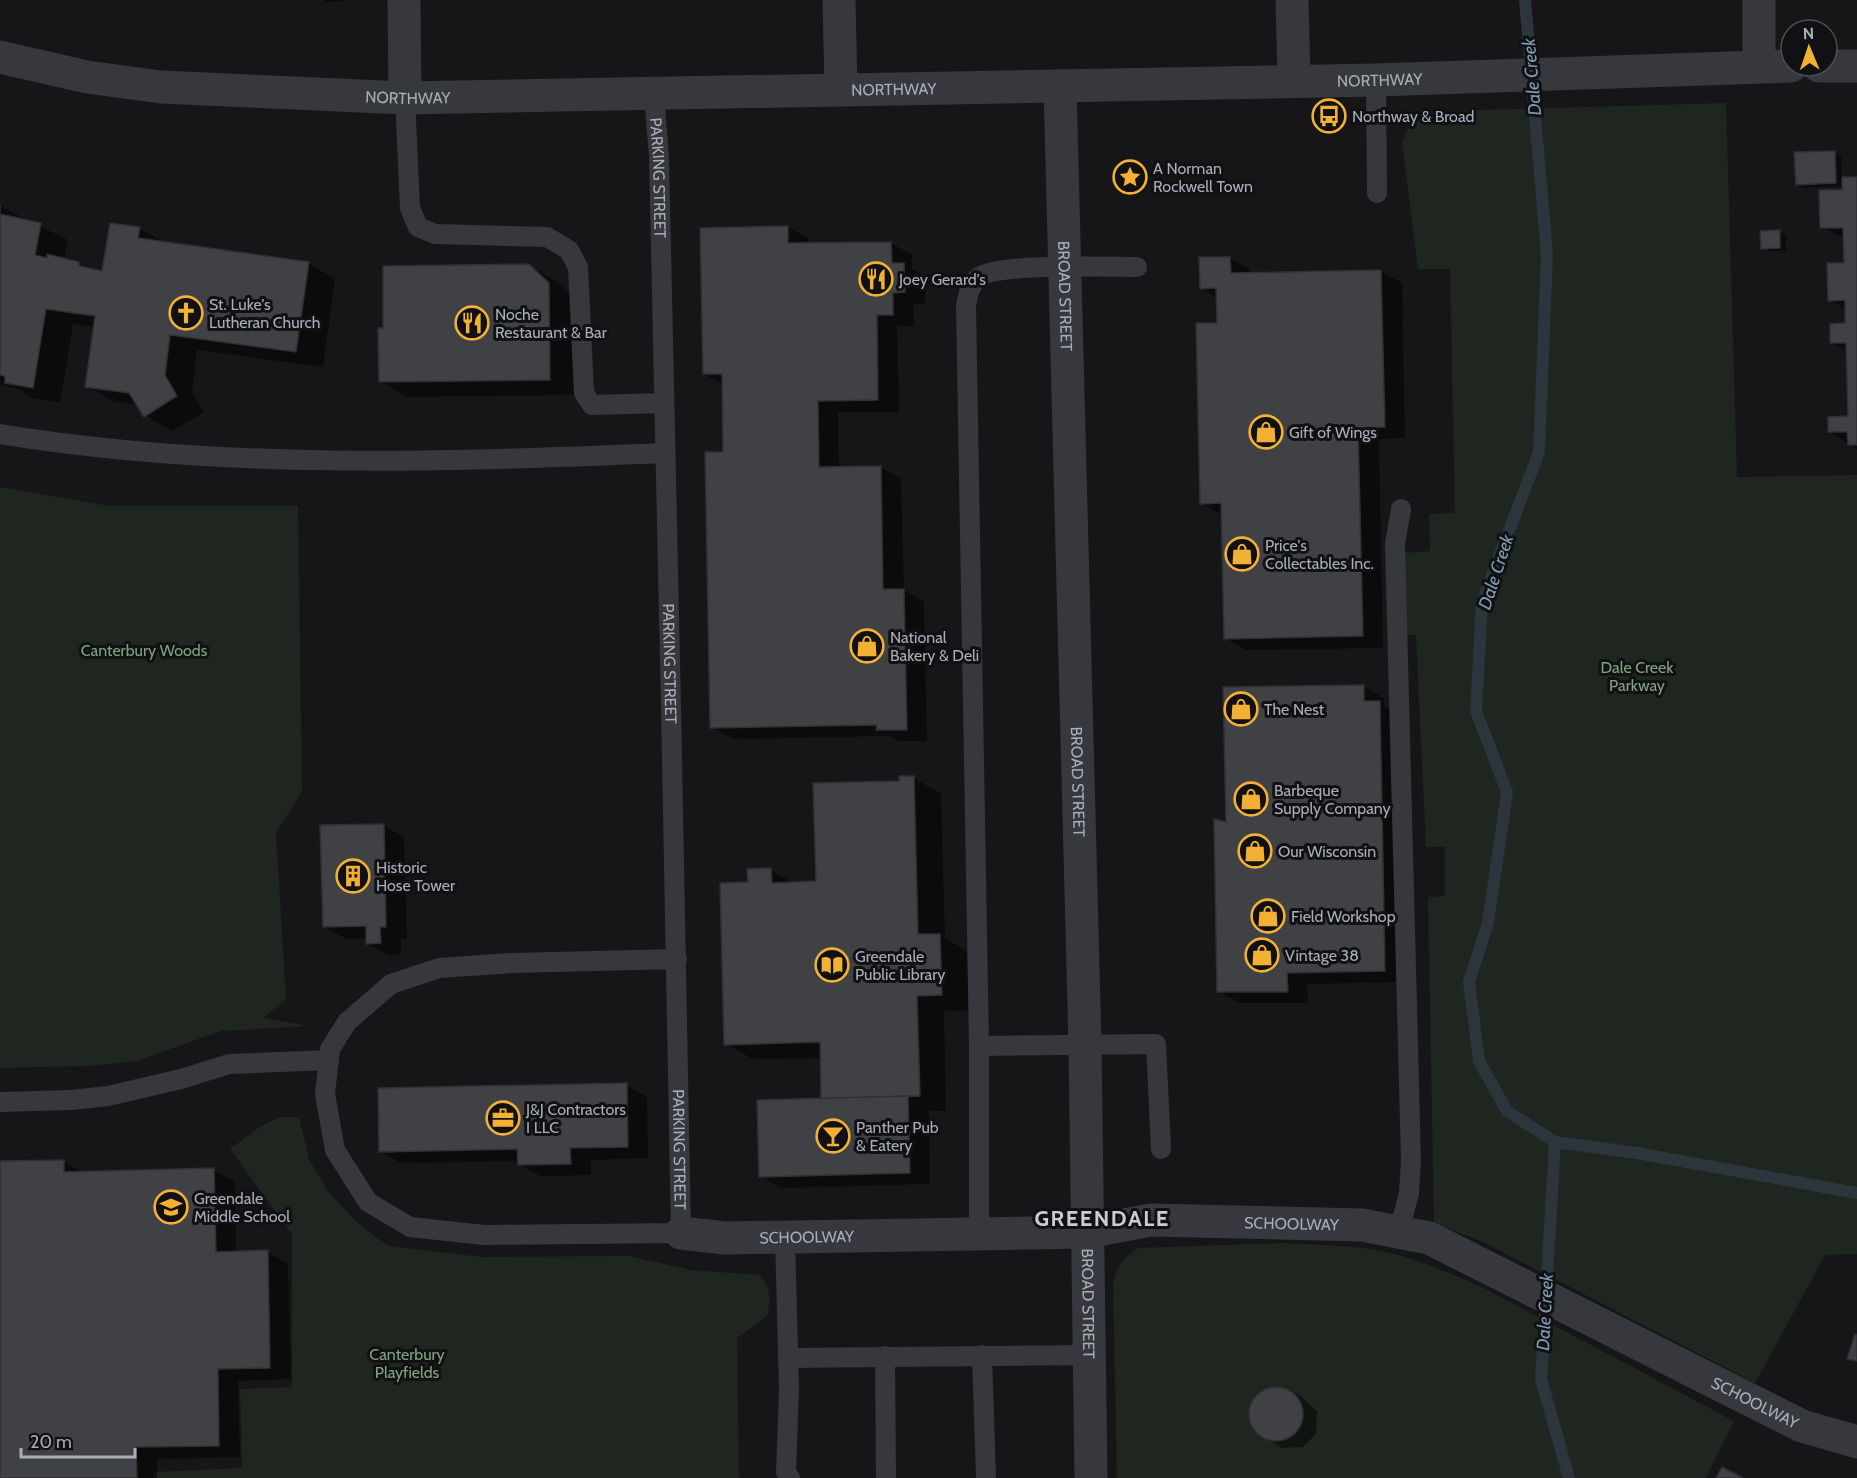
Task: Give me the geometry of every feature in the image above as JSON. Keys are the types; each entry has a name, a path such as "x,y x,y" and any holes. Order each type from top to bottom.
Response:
{"street":[{"path":"404,0 405,98"},
{"path":"839,0 841,89"},
{"path":"1292,0 1294,79"},
{"path":"1759,0 1759,66"},
{"name":"NORTHWAY","path":"0,57 87,77 161,87 405,98 1060,86 1294,79 1376,80 1779,66"},
{"path":"1839,66 1857,66"},
{"name":"BROAD STREET","path":"1060,86 1085,1045 1091,1478"},
{"name":"SCHOOLWAY","path":"681,1233 725,1238 785,1238 1088,1232 1151,1220 1362,1225 1429,1238 1802,1426 1857,1442"}],"lane":[{"path":"1376,80 1377,192"},
{"name":"PARKING STREET","path":"654,94 659,157 681,1233"},
{"path":"405,98 410,208 418,227 435,234 547,237 568,250 578,267 584,393 592,405 664,404"},
{"path":"979,1233 979,1046 966,306 970,289 978,278 989,272 1004,269 1137,267"},
{"path":"0,434 86,448 297,461 445,460 665,453"},
{"path":"1399,1232 1409,1193 1411,1162 1395,544 1401,509"},
{"path":"677,959 512,963 439,968 391,984 347,1022 330,1049 325,1094 335,1150 368,1202 410,1227 484,1235 681,1233"},
{"path":"979,1046 1155,1044 1161,1149"},
{"path":"0,1102 71,1100 108,1096 229,1065 329,1060"},
{"path":"785,1238 788,1358 786,1472 790,1478"},
{"path":"982,1355 986,1478"},
{"path":"788,1358 1089,1355"},
{"path":"885,1356 887,1478"}],"green space":[{"name":"Dale Creek Parkway","path":"1726,103 1737,477 1857,475 1857,1254 1825,1255 1755,1383 1483,1242 1434,1223 1428,897 1445,896 1445,847 1426,847 1416,635 1405,635 1404,553 1430,551 1429,514 1455,513 1450,269 1418,269 1402,142 1415,112"},
{"name":"Canterbury Woods","path":"0,487 109,506 298,506 302,791 276,833 286,999 263,1018 308,1026 221,1031 137,1061 88,1066 0,1068"},
{"name":"Canterbury Playfields","path":"280,1117 299,1117 309,1159 328,1192 356,1221 388,1246 482,1257 629,1256 691,1270 759,1275 766,1284 769,1294 767,1316 737,1338 739,1478 154,1478 153,1472 242,1468 240,1389 292,1387 292,1234 230,1149 261,1126"},
{"path":"1281,1243 1375,1250 1406,1257 1434,1267 1480,1286 1734,1421 1706,1478 1117,1478 1113,1285 1121,1264 1138,1248"}],"building":[{"path":"1835,151 1836,183 1796,185 1794,152"},
{"path":"1842,177 1857,177 1857,445 1848,445 1847,432 1828,432 1828,417 1848,416 1846,343 1830,343 1830,324 1845,323 1845,300 1828,301 1827,263 1844,263 1843,228 1820,228 1819,190 1842,190"},
{"name":"St. Luke's Lutheran Church","path":"0,214 41,223 35,255 47,258 47,254 79,262 79,266 102,271 110,223 140,227 138,238 309,262 296,352 170,335 165,375 177,396 144,417 129,393 85,387 95,316 46,309 33,388 5,383 5,376 0,375"},
{"path":"788,226 788,243 891,242 892,263 904,263 905,292 893,293 893,315 877,315 878,400 818,401 819,467 881,466 883,589 904,589 907,730 876,730 877,725 710,728 705,452 723,452 722,374 703,374 700,228"},
{"path":"1780,230 1780,248 1761,249 1760,231"},
{"path":"1199,257 1230,257 1231,273 1381,270 1385,427 1358,428 1363,636 1224,639 1221,503 1200,504 1196,323 1217,323 1216,288 1200,289"},
{"path":"529,264 549,283 550,380 379,382 378,328 383,328 383,266"},
{"path":"1364,685 1364,701 1380,701 1385,971 1287,973 1288,992 1217,992 1214,819 1226,822 1223,687"},
{"name":"Greendale Public Library","path":"899,776 914,776 918,934 940,934 942,995 917,996 920,1096 821,1099 820,1042 724,1045 720,883 748,882 747,869 771,868 772,883 816,881 813,783 899,781"},
{"name":"Historic Hose Tower","path":"384,824 386,927 380,927 381,943 366,944 366,926 323,927 320,825"},
{"name":"J&J Contractors I LLC","path":"627,1083 628,1147 570,1148 571,1164 518,1165 517,1149 379,1152 378,1088"},
{"name":"Panther Pub & Eatery","path":"908,1096 910,1173 759,1177 757,1100"},
{"name":"Greendale Middle School","path":"64,1160 64,1172 214,1168 216,1252 268,1250 270,1368 218,1369 219,1446 136,1447 137,1478 0,1478 0,1161"},
{"path":"1855,1334 1857,1335 1857,1361 1847,1359"},
{"path":"1271,1387 1281,1387 1291,1391 1299,1399 1303,1414 1299,1429 1291,1437 1281,1441 1271,1441 1261,1437 1253,1429 1249,1419 1249,1409 1253,1399 1261,1391"},
{"path":"1722,1467 1743,1478 1716,1478"}],"waterway":[{"name":"Dale Creek","path":"1525,0 1547,255 1539,452 1482,602 1476,711 1507,792 1488,923 1469,982 1479,1061 1507,1111 1555,1142 1541,1379 1569,1478"},
{"name":"Dale Creek","path":"1555,1142 1637,1153 1857,1193"}],"place":[{"name":"Northway & Broad","path":"1329,116"},
{"name":"A Norman Rockwell Town","path":"1130,177"},
{"name":"Joey Gerard's","path":"876,279"},
{"name":"St. Luke's Lutheran Church","path":"186,313"},
{"name":"Noche Restaurant & Bar","path":"472,323"},
{"name":"Gift of Wings","path":"1266,432"},
{"name":"Price's Collectables Inc.","path":"1242,554"},
{"name":"National Bakery & Deli","path":"867,646"},
{"name":"The Nest","path":"1241,709"},
{"name":"Barbeque Supply Company","path":"1251,799"},
{"name":"Our Wisconsin","path":"1255,851"},
{"name":"Historic Hose Tower","path":"353,876"},
{"name":"Field Workshop","path":"1268,916"},
{"name":"Vintage 38","path":"1262,955"},
{"name":"Greendale Public Library","path":"832,965"},
{"name":"J&J Contractors I LLC","path":"503,1118"},
{"name":"Panther Pub & Eatery","path":"833,1136"},
{"name":"Greendale Middle School","path":"171,1207"}],"district":[{"name":"GREENDALE","path":"1102,1218"}]}
